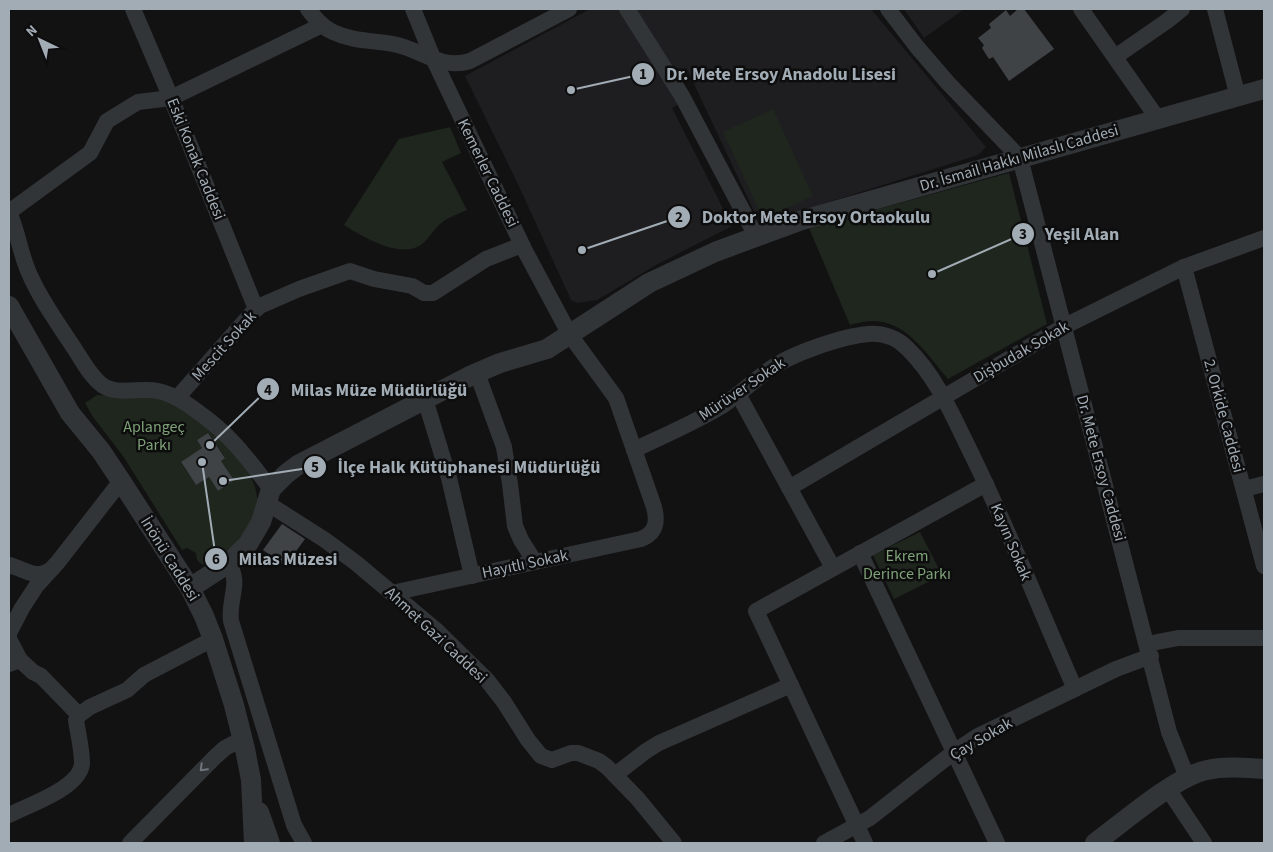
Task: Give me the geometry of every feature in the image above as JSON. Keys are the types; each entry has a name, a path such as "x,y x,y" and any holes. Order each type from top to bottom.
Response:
{"street":[{"name":"Eski Konak Caddesi","path":"134,9 256,309"},
{"path":"308,9 322,25 343,37 367,42 394,44 449,63 459,64 470,61 569,9"},
{"name":"Kemerler Caddesi","path":"413,9 433,58 522,244 570,335 616,398 656,515 655,528"},
{"path":"627,9 682,96 756,236"},
{"path":"888,9 948,83 1020,158"},
{"path":"1081,9 1158,119"},
{"path":"1115,57 1182,9"},
{"path":"1215,9 1238,96"},
{"path":"190,588 228,563 248,544 255,535 269,496 245,454 219,426 177,398 166,393 152,390 110,389 97,380 74,348 35,286 24,260 16,228 9,212 90,153 107,121 138,102 171,98 322,25"},
{"name":"Dr. İsmail Hakkı Milaslı Caddesi","path":"269,496 286,474 311,457 477,373 500,363 547,349 650,283 756,236 799,221 1264,89"},
{"name":"Dr. Mete Ersoy Caddesi","path":"1020,158 1170,732 1187,777"},
{"name":"Dişbudak Sokak","path":"789,488 1063,327 1184,267 1264,238"},
{"name":"Mescit Sokak","path":"177,398 256,309 299,289 350,271 374,279 412,286 424,293 432,293 486,259 522,244"},
{"name":"2. Orkide Caddesi","path":"1184,267 1264,566"},
{"name":"İnönü Caddesi","path":"9,306 70,413 101,451 121,481 190,588 204,616 234,705 242,739 251,780 254,843"},
{"name":"Mürüver Sokak","path":"634,450 696,420 724,404 770,369 797,354 856,336 871,334 895,339 906,346 932,378 944,397"},
{"path":"477,373 504,447 515,526 520,540 535,562"},
{"path":"738,394 833,568"},
{"name":"Kayın Sokak","path":"944,397 986,484 1075,689"},
{"path":"425,399 450,478 472,576"},
{"path":"79,715 41,676 14,662 9,633 29,597 121,481"},
{"path":"865,843 756,611 986,484"},
{"path":"1244,489 1264,484"},
{"name":"Ahmet Gazi Caddesi","path":"269,496 437,631 487,680 541,756 552,760 571,753 588,756 599,761 615,774 638,799 674,843"},
{"name":"Hayıtlı Sokak","path":"392,593 641,540 655,528"},
{"path":"860,553 997,843"},
{"path":"228,563 235,576 230,612 231,621 294,825 304,843"},
{"path":"9,565 36,575 46,573 53,568"},
{"name":"Çay Sokak","path":"824,843 857,827 954,752 978,736 1116,669 1149,650 1178,638 1264,638"},
{"path":"9,815 67,786 78,774 82,762 76,720 79,715 90,707 127,690 144,675 213,640"},
{"path":"615,774 659,743 791,685"},
{"path":"130,843 215,756 242,739"},
{"path":"1095,843 1187,777 1206,770 1234,767 1264,769"},
{"path":"251,780 270,843"},
{"path":"1168,789 1204,843"}],"shaded area":[{"path":"590,9 620,9 680,103 672,108 732,226 656,265 597,300 577,303 571,300 517,182 465,76"},
{"path":"633,9 871,9 986,147 978,155 760,224 687,69 677,76"},
{"path":"904,9 964,9 924,38"}],"green space":[{"path":"773,109 813,196 763,219 723,132"},
{"path":"450,127 461,153 442,162 467,210 443,222 422,244 410,249 391,248 380,244 344,225 399,139"},
{"path":"1009,173 1047,324 948,379 916,341 896,327 873,321 850,325 809,228"},
{"name":"Aplangeç Parkı","path":"97,395 160,398 212,426 249,472 255,487 259,506 243,541 208,566 199,562 196,553 187,548 182,550 123,456 93,417 85,403","holes":["208,433 225,457 221,461 234,480 218,491 209,477 196,485 181,463 202,448 197,440"]},
{"name":"Ekrem Derince Parkı","path":"920,532 942,575 894,599 873,555"}],"building":[{"path":"1018,9 1024,9 1054,49 1009,81 993,57 989,59 982,48 984,45 978,38 991,28 989,24 1006,10 1010,16"},
{"path":"208,433 225,458 221,461 234,480 218,491 209,477 196,485 181,462 202,448 197,440"},
{"path":"282,524 305,539 285,566 263,550"}],"place":[{"name":"Dr. Mete Ersoy Anadolu Lisesi","path":"571,90"},
{"name":"Doktor Mete Ersoy Ortaokulu","path":"582,250"},
{"name":"Yeşil Alan","path":"932,274"},
{"name":"Milas Müze Müdürlüğü","path":"210,445"},
{"name":"Milas Müzesi","path":"202,462"},
{"name":"İlçe Halk Kütüphanesi Müdürlüğü","path":"223,481"}]}
